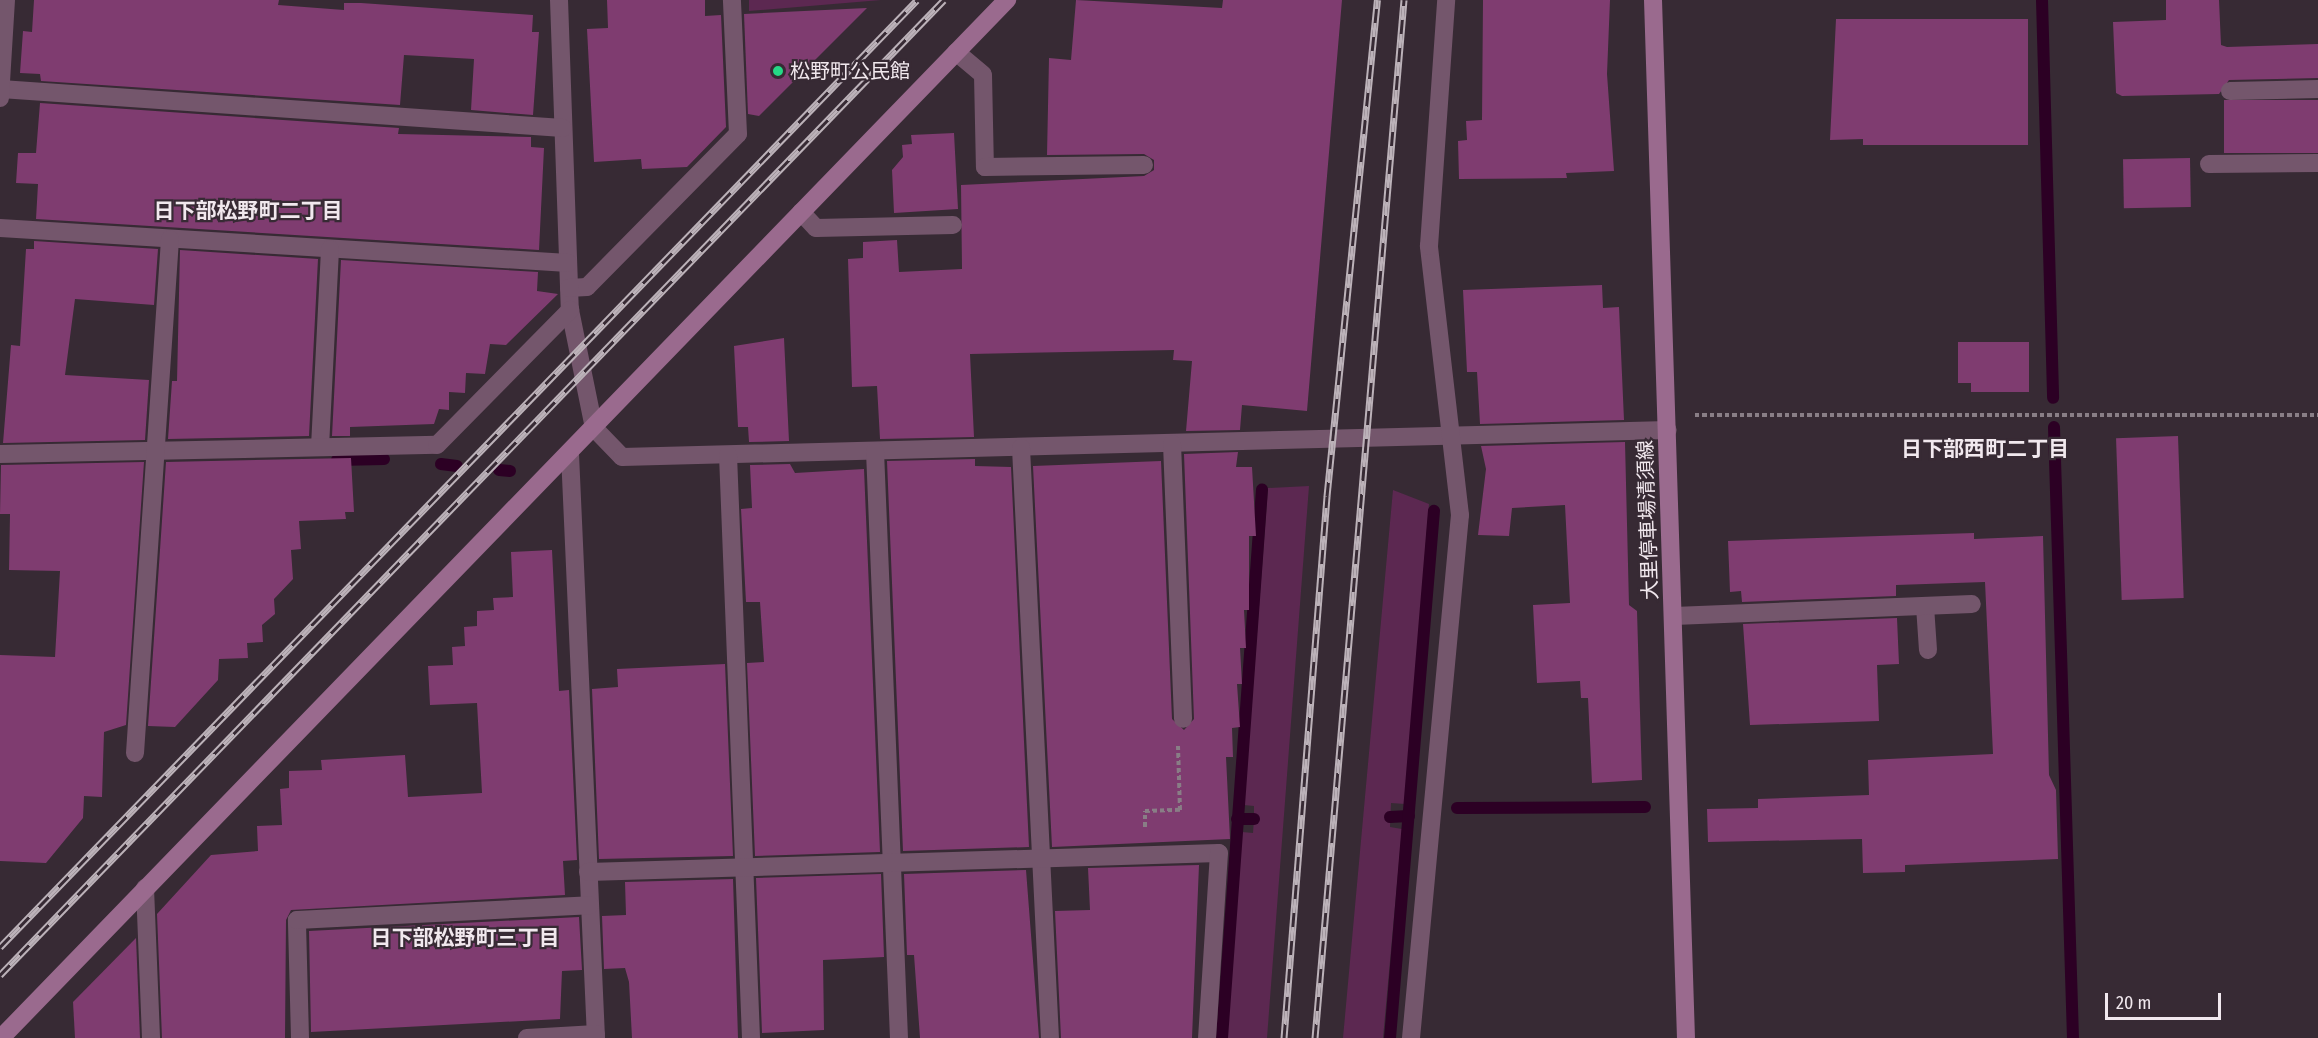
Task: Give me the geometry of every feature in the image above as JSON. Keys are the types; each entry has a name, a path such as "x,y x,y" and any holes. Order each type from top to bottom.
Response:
{"street":[{"path":"0,98 6,0"},
{"path":"559,0 570,310 594,428 622,457 1451,438 1668,422"},
{"path":"569,288 587,287 738,134 732,0"},
{"path":"1,1038 570,454 1007,0"},
{"path":"1411,1038 1460,514 1429,246 1446,0"},
{"name":"大里停車場清須線","path":"1653,0 1686,1038"},
{"path":"956,52 982,75 986,167 1144,165"},
{"path":"0,89 563,128"},
{"path":"2230,91 2318,89"},
{"path":"2209,164 2318,163"},
{"path":"801,212 816,228 953,225"},
{"path":"0,228 568,263"},
{"path":"135,753 153,451 170,239"},
{"path":"320,447 330,249"},
{"path":"0,454 437,445 570,310"},
{"path":"1172,444 1183,719"},
{"path":"1021,448 1050,1038"},
{"path":"875,451 899,1038"},
{"path":"527,1038 596,1036 570,454"},
{"path":"728,455 751,1038"},
{"path":"1674,616 1972,604"},
{"path":"1925,606 1928,650"},
{"path":"588,872 1219,854 1207,1038"},
{"path":"145,888 151,1038"},
{"path":"300,1038 297,920 590,905"}],"path":[{"path":"1668,422 2318,414"},
{"path":"1146,855 1145,811 1180,810 1177,726 1183,719"}],"shaded area":[{"path":"749,0 881,0 749,11"},
{"path":"1309,486 1267,1038 1227,1038 1242,832 1253,833 1254,806 1244,805 1268,488"},
{"path":"1393,490 1429,504 1405,804 1391,803 1390,827 1402,829 1383,1038 1343,1038"}],"building":[{"path":"34,0 279,0 278,5 344,10 344,3 361,3 533,15 532,32 539,32 533,115 471,110 474,59 404,55 400,105 41,81 40,74 20,73 23,31 32,32"},
{"path":"607,0 705,0 705,16 721,15 726,127 687,167 642,169 641,159 594,162 587,29 608,28"},
{"path":"1076,0 1222,8 1223,0 1342,0 1307,411 1242,405 1240,430 1186,431 1192,361 1173,360 1174,350 970,354 974,437 880,439 877,386 852,387 848,259 863,258 863,242 897,240 899,272 962,269 961,185 1144,176 1154,170 1154,160 1144,154 1047,155 1049,58 1071,60"},
{"path":"1483,0 1610,0 1607,74 1614,171 1566,173 1567,178 1459,179 1458,141 1467,140 1466,121 1482,120"},
{"path":"2166,0 2219,0 2221,45 2227,47 2318,44 2318,78 2229,80 2219,94 2122,96 2116,93 2113,22 2166,20"},
{"name":"松野町公民館","path":"867,8 759,116 748,114 744,14"},
{"path":"1836,19 2028,19 2028,145 1863,145 1863,139 1830,140"},
{"path":"2224,100 2318,100 2318,153 2224,153"},
{"path":"40,103 399,128 398,134 531,137 531,147 544,148 539,250 36,219 38,184 16,183 18,153 36,153"},
{"path":"954,133 958,209 894,213 892,170 903,157 902,145 912,144 911,135"},
{"path":"2190,158 2191,207 2124,208 2123,159"},
{"path":"34,241 158,249 154,305 75,299 65,375 149,380 145,440 3,443 11,345 20,346 26,249 34,249"},
{"path":"180,250 318,259 309,436 168,439 172,381 177,381"},
{"path":"341,260 538,272 537,291 558,294 506,345 490,344 485,374 466,373 465,393 449,392 449,410 439,409 434,424 350,427 350,436 332,436"},
{"path":"1602,285 1603,308 1619,307 1624,420 1480,424 1477,372 1467,372 1463,290"},
{"path":"784,338 789,441 749,442 748,427 738,427 734,346"},
{"path":"1958,342 2029,342 2029,392 1971,392 1971,383 1958,383"},
{"path":"2178,436 2184,598 2122,600 2116,438"},
{"path":"1625,442 1629,605 1637,611 1642,780 1592,783 1588,698 1581,698 1580,681 1537,683 1533,605 1570,603 1565,505 1512,508 1509,536 1478,535 1486,469 1481,446"},
{"path":"1238,452 1236,467 1252,467 1256,536 1249,536 1249,610 1244,610 1246,648 1240,648 1242,684 1237,684 1240,727 1232,728 1233,757 1226,757 1230,839 1052,847 1033,466 1161,461 1172,719 1184,730 1194,719 1184,454"},
{"path":"351,458 354,512 345,512 346,519 299,521 301,549 291,550 293,579 274,599 275,614 262,625 263,642 247,643 248,658 219,659 218,680 175,727 148,726 166,462"},
{"path":"975,459 975,466 1011,467 1029,847 903,851 887,461"},
{"path":"144,462 126,725 104,732 102,797 84,796 83,818 46,863 0,861 0,655 55,657 60,571 9,570 10,514 0,514 1,465"},
{"path":"790,464 795,473 864,469 880,852 755,856 747,663 764,662 760,602 746,602 741,509 752,508 750,465"},
{"path":"1974,533 1974,539 2043,536 2049,775 2056,790 2058,859 1905,865 1905,872 1863,873 1862,839 1708,842 1707,809 1758,808 1758,799 1869,795 1868,760 1993,754 1985,582 1896,585 1896,596 1742,602 1741,591 1730,592 1728,541"},
{"path":"552,550 559,691 569,690 577,860 563,861 565,895 291,910 286,920 285,1038 162,1038 157,914 211,855 258,851 257,826 282,825 280,789 289,788 289,771 322,770 321,760 405,755 408,797 482,793 477,703 430,705 428,666 453,665 452,647 465,646 464,627 477,626 477,611 494,610 493,598 513,597 511,552"},
{"path":"1897,618 1899,664 1877,665 1879,721 1750,725 1743,624"},
{"path":"725,664 733,856 599,859 592,689 618,687 617,669"},
{"path":"1199,865 1192,1038 1061,1038 1055,911 1090,910 1088,868"},
{"path":"1026,870 1039,1038 920,1038 914,955 907,955 904,874"},
{"path":"881,874 884,957 823,960 824,1030 762,1033 756,878"},
{"path":"733,879 738,1038 632,1038 629,982 625,968 604,969 602,916 626,915 625,882"},
{"path":"579,917 582,970 562,971 560,1019 311,1032 309,931"},
{"path":"136,938 140,1038 75,1038 73,1002"}],"waterway":[{"path":"2042,0 2053,398"},
{"path":"2054,427 2073,1038"},
{"path":"337,460 384,459"},
{"path":"441,464 457,466"},
{"path":"499,470 510,471"},
{"path":"1222,1038 1262,489"},
{"path":"1390,1038 1434,511"},
{"path":"1457,808 1645,807"},
{"path":"1390,817 1409,816"},
{"path":"1237,819 1254,819"}],"railway":[{"path":"0,947 917,0"},
{"path":"0,975 944,0"},
{"path":"1284,1038 1327,496 1377,0"},
{"path":"1315,1038 1404,0"}],"place":[{"name":"松野町公民館","path":"778,71"}],"district":[{"name":"日下部松野町二丁目","path":"248,211"},
{"name":"日下部西町二丁目","path":"1985,449"},
{"name":"日下部松野町三丁目","path":"465,938"}]}
